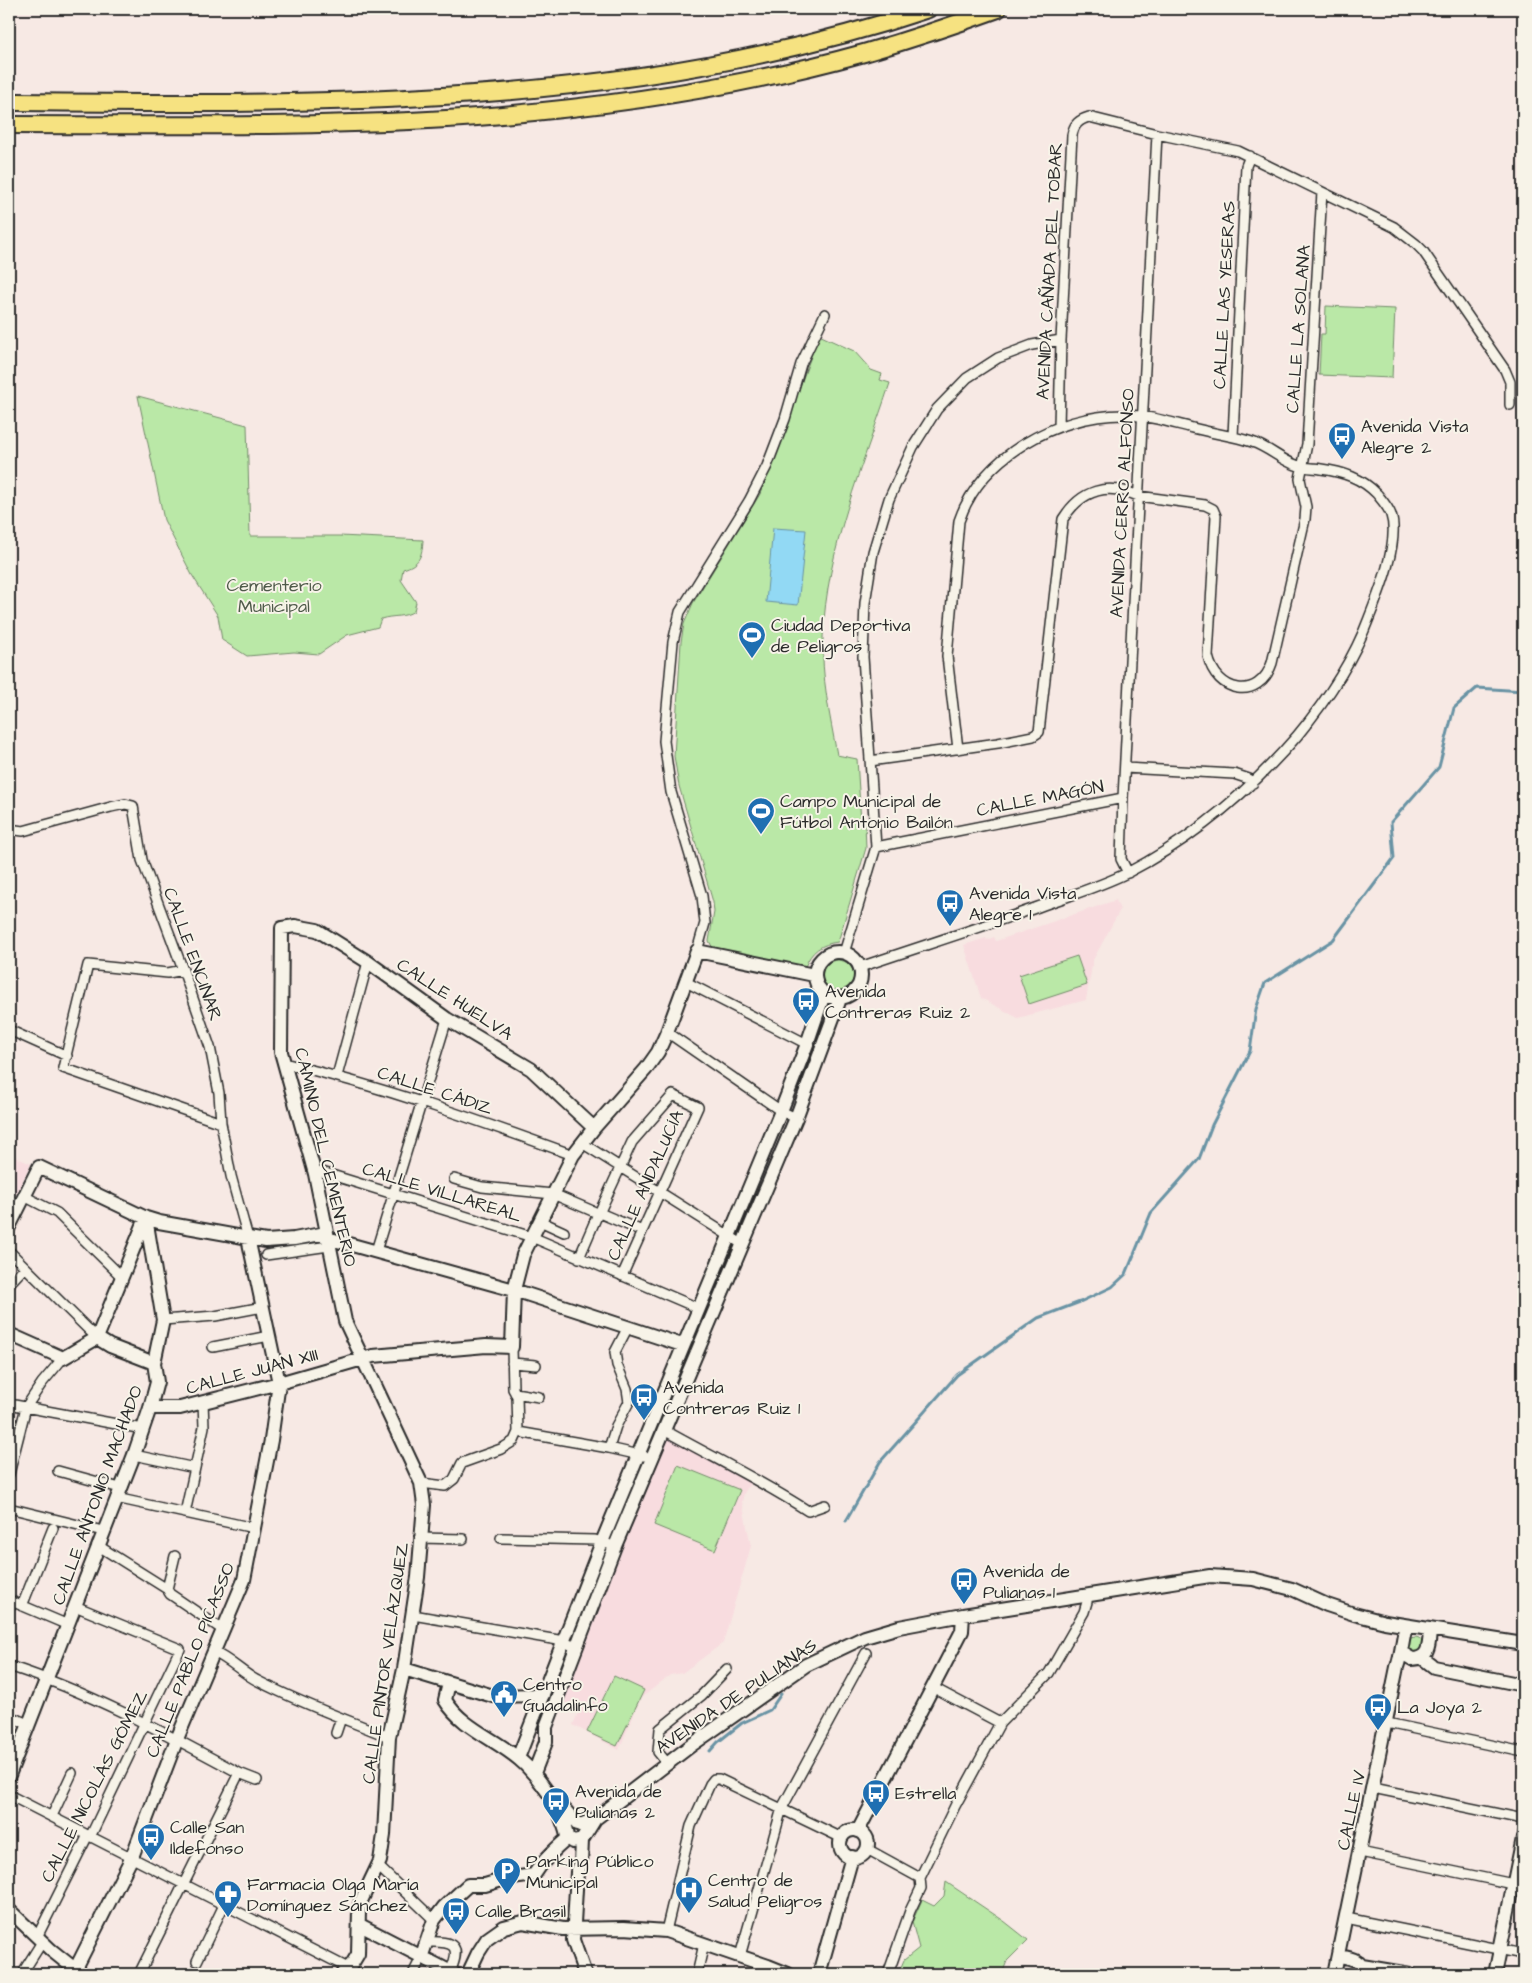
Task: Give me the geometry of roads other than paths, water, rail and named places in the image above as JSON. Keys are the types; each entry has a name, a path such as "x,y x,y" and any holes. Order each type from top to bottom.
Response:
{"highway":[{"path":"9,102 279,103 509,92 650,74 735,60 809,44 883,24 928,9"},
{"path":"9,125 306,125 469,117 574,107 667,95 793,71 908,40 998,9"}],"street":[{"name":"AVENIDA CAÑADA DEL TOBAR","path":"1059,427 1061,340 1072,135 1074,127 1080,120 1089,117 1157,134"},
{"path":"1157,134 1238,151 1394,227 1416,244 1504,370 1510,382 1510,405"},
{"name":"AVENIDA CERRO ALFONSO","path":"1128,873 1121,859 1123,798 1157,134"},
{"name":"CALLE LAS YESERAS","path":"1233,436 1246,166 1250,156"},
{"name":"CALLE LA SOLANA","path":"1138,496 1205,505 1213,509 1216,516 1208,656 1210,667 1220,680 1232,688 1248,688 1264,678 1272,664 1306,518 1306,507 1300,479 1307,444 1322,192"},
{"path":"421,1483 445,1486 454,1479 462,1463 501,1449 514,1441 518,1432 512,1362 514,1290 523,1256 573,1155 646,1069 658,1052 697,951 705,923 702,896 671,792 664,741 673,642 680,612 749,502 767,466 785,419 802,364 825,314"},
{"path":"844,953 876,847 863,657 865,603 873,552 889,499 912,447 937,409 967,378 998,358 1032,344 1061,340"},
{"path":"860,967 1110,881 1128,873 1202,828 1234,802 1275,762 1306,725 1327,696 1364,632 1377,598 1394,534 1391,514 1380,497 1367,484 1356,477 1339,472 1295,465 1256,443 1160,418 1122,415 1098,417 1059,427 1018,448 990,471 971,492 959,521 947,656 958,750"},
{"path":"870,761 958,750 1033,736 1038,732 1063,519 1075,502 1091,492 1106,490 1130,492 1138,496"},
{"path":"1125,768 1234,774 1249,779 1253,783"},
{"name":"CALLE MAGÓN","path":"876,847 1123,798"},
{"name":"CALLE ENCINAR","path":"9,829 23,831 110,807 125,804 133,806 142,860 210,1047 231,1176 248,1238"},
{"name":"CALLE HUELVA","path":"282,928 296,926 317,930 368,962 447,1020 531,1069 594,1128"},
{"name":"CAMINO DEL CEMENTERIO","path":"282,928 281,1052 314,1174 345,1321 362,1360"},
{"path":"697,951 814,975"},
{"path":"834,952 851,956 860,967 861,977 857,989 848,996 830,998 816,984 814,975 819,961 834,952"},
{"path":"337,1076 368,962"},
{"path":"183,970 168,973 88,965 63,1068 221,1123"},
{"path":"686,982 807,1044"},
{"path":"518,1758 602,1542 781,1111 824,994"},
{"path":"534,1773 546,1742 546,1727 615,1546 796,1118 840,998"},
{"path":"376,1251 447,1020"},
{"path":"9,1030 67,1056"},
{"path":"667,1032 781,1111 796,1118"},
{"name":"CALLE CÁDIZ","path":"284,1063 421,1100 573,1155"},
{"name":"CALLE ANDALUCÍA","path":"620,1166 632,1142 673,1095 698,1107 622,1276"},
{"path":"582,1143 728,1237 742,1244"},
{"path":"579,1258 620,1166"},
{"path":"9,1227 39,1167 146,1218 248,1238 266,1240 327,1239 514,1290 696,1351"},
{"name":"CALLE VILLAREAL","path":"314,1174 322,1172 532,1237 698,1308"},
{"path":"454,1179 482,1187 553,1194 642,1231"},
{"path":"24,1196 57,1213 121,1276"},
{"path":"9,1474 26,1407 42,1383 63,1358 97,1338 146,1218"},
{"name":"CALLE ANTONIO MACHADO","path":"9,1775 134,1454 157,1382 154,1363 163,1320 146,1218"},
{"path":"540,1221 564,1232"},
{"path":"248,1238 279,1383"},
{"path":"266,1256 327,1239"},
{"path":"9,1251 97,1338 110,1346 154,1363"},
{"path":"9,1284 25,1267"},
{"path":"163,1320 215,1316 263,1308"},
{"path":"609,1448 616,1426 628,1402 627,1390 617,1365 615,1352 628,1327"},
{"path":"9,1334 63,1358"},
{"path":"213,1347 269,1336"},
{"name":"CALLE JUAN XIII","path":"150,1408 180,1408 279,1383 373,1356 486,1346 512,1348"},
{"name":"CALLE PINTOR VELÁZQUEZ","path":"345,1971 358,1954 361,1901 378,1866 384,1836 389,1737 404,1669 413,1615 424,1505 421,1483 362,1360"},
{"path":"512,1362 536,1365"},
{"name":"CALLE PABLO PICASSO","path":"78,1973 132,1857 177,1739 244,1580 271,1440 279,1383"},
{"path":"515,1392 539,1398"},
{"path":"185,1513 204,1427 203,1402"},
{"path":"9,1404 143,1429"},
{"path":"664,1430 774,1489 808,1511 825,1505"},
{"path":"518,1432 609,1448 651,1458"},
{"path":"134,1454 195,1468"},
{"path":"58,1472 118,1493 185,1513 254,1528"},
{"path":"9,1508 103,1531"},
{"path":"22,1606 53,1528"},
{"path":"420,1538 463,1539"},
{"path":"501,1538 595,1540 615,1546"},
{"path":"97,1545 167,1589 170,1594 223,1630"},
{"path":"167,1589 175,1556"},
{"name":"AVENIDA DE PULIANAS","path":"576,1833 667,1763 806,1665 865,1637 899,1627 1210,1576 1253,1579 1292,1589 1327,1605 1354,1614 1406,1626"},
{"path":"888,1974 910,1911 921,1888 920,1878 955,1806 1000,1723 1049,1672 1084,1612 1087,1595"},
{"path":"9,1600 68,1625"},
{"name":"CALLE NICOLÁS GÓMEZ","path":"25,1969 86,1839 180,1649 75,1606"},
{"path":"413,1615 562,1642 576,1647"},
{"path":"858,1831 962,1632 963,1615"},
{"path":"1430,1630 1429,1646 1427,1652 1421,1658 1412,1659 1402,1653 1402,1641 1406,1626 1523,1644"},
{"path":"213,1652 221,1655 256,1680 295,1699 389,1737"},
{"path":"740,1956 782,1808 866,1653"},
{"name":"CALLE IV","path":"1334,1974 1402,1653"},
{"path":"1421,1658 1434,1667 1523,1686"},
{"path":"9,1666 46,1678 145,1723 239,1773 257,1780"},
{"path":"404,1669 493,1696 543,1695"},
{"path":"667,1763 658,1752 660,1728 702,1695 726,1669"},
{"path":"449,1683 444,1700 448,1707 477,1731 518,1758 534,1773 559,1807 559,1814 576,1833 574,1865 577,1872 572,1929 573,1940 585,1974"},
{"path":"932,1688 1000,1723"},
{"path":"9,1716 28,1724"},
{"path":"336,1733 341,1718"},
{"path":"1386,1723 1523,1752"},
{"path":"52,1816 72,1773"},
{"path":"139,1974 239,1773"},
{"path":"666,1931 692,1826 710,1784 714,1779 719,1779 782,1808 842,1838"},
{"path":"1373,1788 1523,1819"},
{"path":"9,1795 185,1884 345,1971"},
{"path":"850,1830 858,1831 867,1839 867,1849 861,1856 852,1857 843,1851 840,1843 850,1830"},
{"path":"413,1974 421,1958 434,1920 444,1907 468,1884 485,1885 534,1874 556,1848 576,1833"},
{"path":"1494,1974 1518,1885 1523,1838"},
{"path":"867,1849 920,1878"},
{"path":"1360,1852 1518,1885"},
{"path":"819,1974 852,1857"},
{"path":"378,1866 434,1920"},
{"path":"197,1961 224,1905"},
{"path":"9,1912 78,1973"},
{"path":"1346,1918 1523,1954"},
{"path":"468,1974 487,1939 504,1926 522,1922 572,1929 624,1928 666,1931 740,1956 767,1970 788,1974"},
{"path":"360,1925 452,1973 456,1951 452,1945 444,1941 427,1942"},
{"path":"697,1974 704,1944"},
{"path":"1338,1956 1356,1960 1362,1970 1410,1974"}],"water":[{"path":"773,528 806,530 798,605 766,602"}],"waterway":[{"path":"846,1521 880,1462 957,1375 1038,1318 1112,1287 1126,1274 1151,1213 1199,1159 1212,1125 1250,1051 1256,1009 1265,983 1333,940 1394,858 1391,822 1439,767 1454,708 1477,688 1523,691"},
{"path":"710,1751 718,1742 742,1723 770,1710 781,1694"}],"place":[{"name":"Avenida Vista Alegre 2","path":"1342,460"},
{"name":"Ciudad Deportiva de Peligros","path":"752,659"},
{"name":"Campo Municipal de Fútbol Antonio Bailón","path":"761,835"},
{"name":"Avenida Vista Alegre 1","path":"950,927"},
{"name":"Avenida Contreras Ruiz 2","path":"806,1025"},
{"name":"Avenida Contreras Ruiz 1","path":"644,1421"},
{"name":"Avenida de Pulianas 1","path":"964,1605"},
{"name":"Centro Guadalinfo","path":"504,1718"},
{"name":"La Joya 2","path":"1378,1731"},
{"name":"Estrella","path":"876,1817"},
{"name":"Avenida de Pulianas 2","path":"556,1825"},
{"name":"Calle San Ildefonso","path":"151,1861"},
{"name":"Parking Público Municipal","path":"507,1895"},
{"name":"Centro de Salud Peligros","path":"689,1914"},
{"name":"Farmacia Olga María Domínguez Sánchez","path":"228,1918"},
{"name":"Calle Brasil","path":"456,1935"}],"park label":[{"name":"Cementerio Municipal","path":"274,595"}]}
